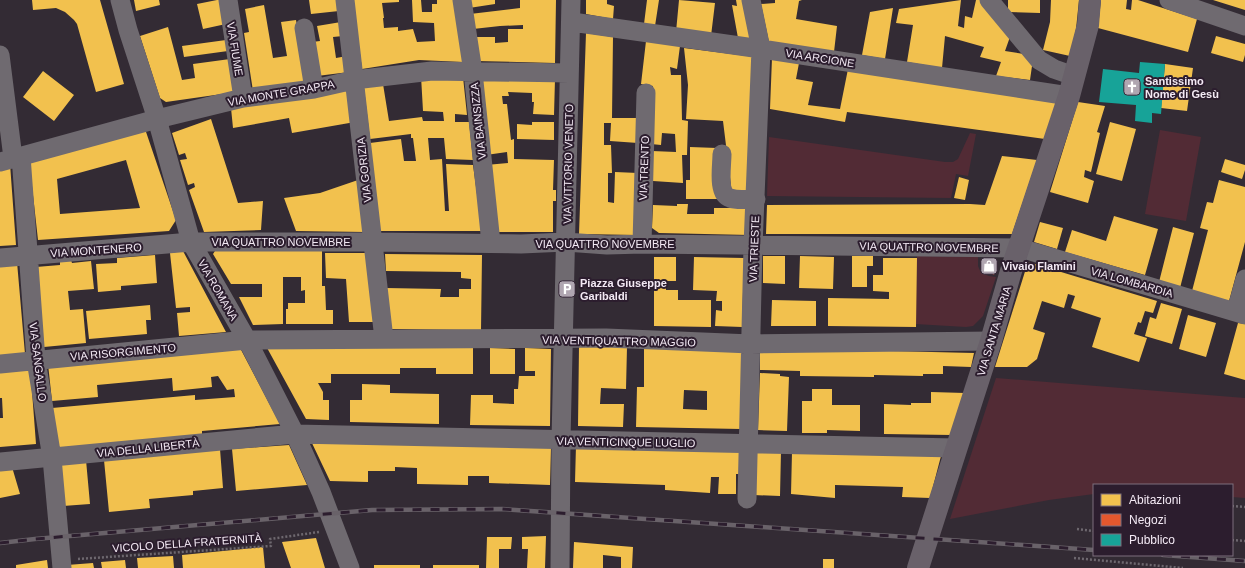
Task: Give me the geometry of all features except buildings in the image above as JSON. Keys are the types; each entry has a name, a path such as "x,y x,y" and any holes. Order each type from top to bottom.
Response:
{"main road":[{"name":"VIA SANTA MARIA","path":"918,566 1072,86 1088,25 1090,0"}],"street":[{"name":"VIA ROMANA","path":"120,0 128,30 157,119 191,242 247,340 295,434 321,492 350,568"},
{"name":"VIA FIUME","path":"228,0 243,98"},
{"name":"VIA GORIZIA","path":"345,0 384,339"},
{"name":"VIA BAINSIZZA","path":"462,0 473,72 491,243"},
{"name":"VIA VITTORIO VENETO","path":"560,568 563,339 572,0"},
{"name":"VIA TRIESTE","path":"747,499 753,246 761,49 751,0"},
{"path":"989,0 1039,60 1054,69 1072,86"},
{"path":"1169,0 1245,26"},
{"name":"VIA ARCIONE","path":"572,22 761,49 1072,86"},
{"name":"VIA MONTE GRAPPA","path":"304,28 314,89"},
{"name":"VIA SANGALLO","path":"0,55 11,158 28,255 36,360 52,458 62,564"},
{"name":"VIA MONTE GRAPPA","path":"11,158 157,119 243,98 314,89 354,80 432,71 569,73"},
{"name":"VIA TRENTO","path":"642,244 646,92"},
{"name":"VIA TRIESTE","path":"722,154 722,192 725,196 735,199 756,199"},
{"name":"VIA QUATTRO NOVEMBRE","path":"191,242 566,242 607,245 642,244 1020,248"},
{"name":"VIA MONTENERO","path":"0,258 191,242"},
{"name":"VIA LOMBARDIA","path":"1020,248 1241,314"},
{"path":"1241,314 1245,279"},
{"name":"VIA VENTIQUATTRO MAGGIO","path":"247,340 606,338 751,344 991,341"},
{"name":"VIA RISORGIMENTO","path":"0,364 247,340"},
{"name":"VIA VENTICINQUE LUGLIO","path":"295,434 956,448"},
{"name":"VIA DELLA LIBERTÀ","path":"0,462 295,434"}],"path":[{"path":"1233,506 1245,507"},
{"path":"1077,530 1093,531"},
{"name":"VICOLO DELLA FRATERNITÀ","path":"62,564 271,546 270,538 322,532"},
{"path":"1233,540 1245,541"},
{"path":"1074,558 1183,568"}],"shaded area":[{"path":"1160,130 1201,137 1186,221 1145,214"},
{"path":"970,133 976,134 968,176 956,174 951,198 767,196 769,137 953,162 958,159"},
{"path":"917,256 978,257 978,266 981,273 996,277 983,316 973,326 966,327 915,324"},
{"path":"996,378 1245,398 1245,498 1233,497 1233,484 1093,484 1093,494 1049,500 950,519"}],"railway":[{"path":"0,543 372,510 502,509 1093,550"},
{"path":"1177,556 1245,561"}],"place":[{"name":"Santissimo Nome di Gesù","path":"1132,87"},
{"name":"Vivaio Flamini","path":"989,266"},
{"name":"Piazza Giuseppe Garibaldi","path":"567,289"}]}
